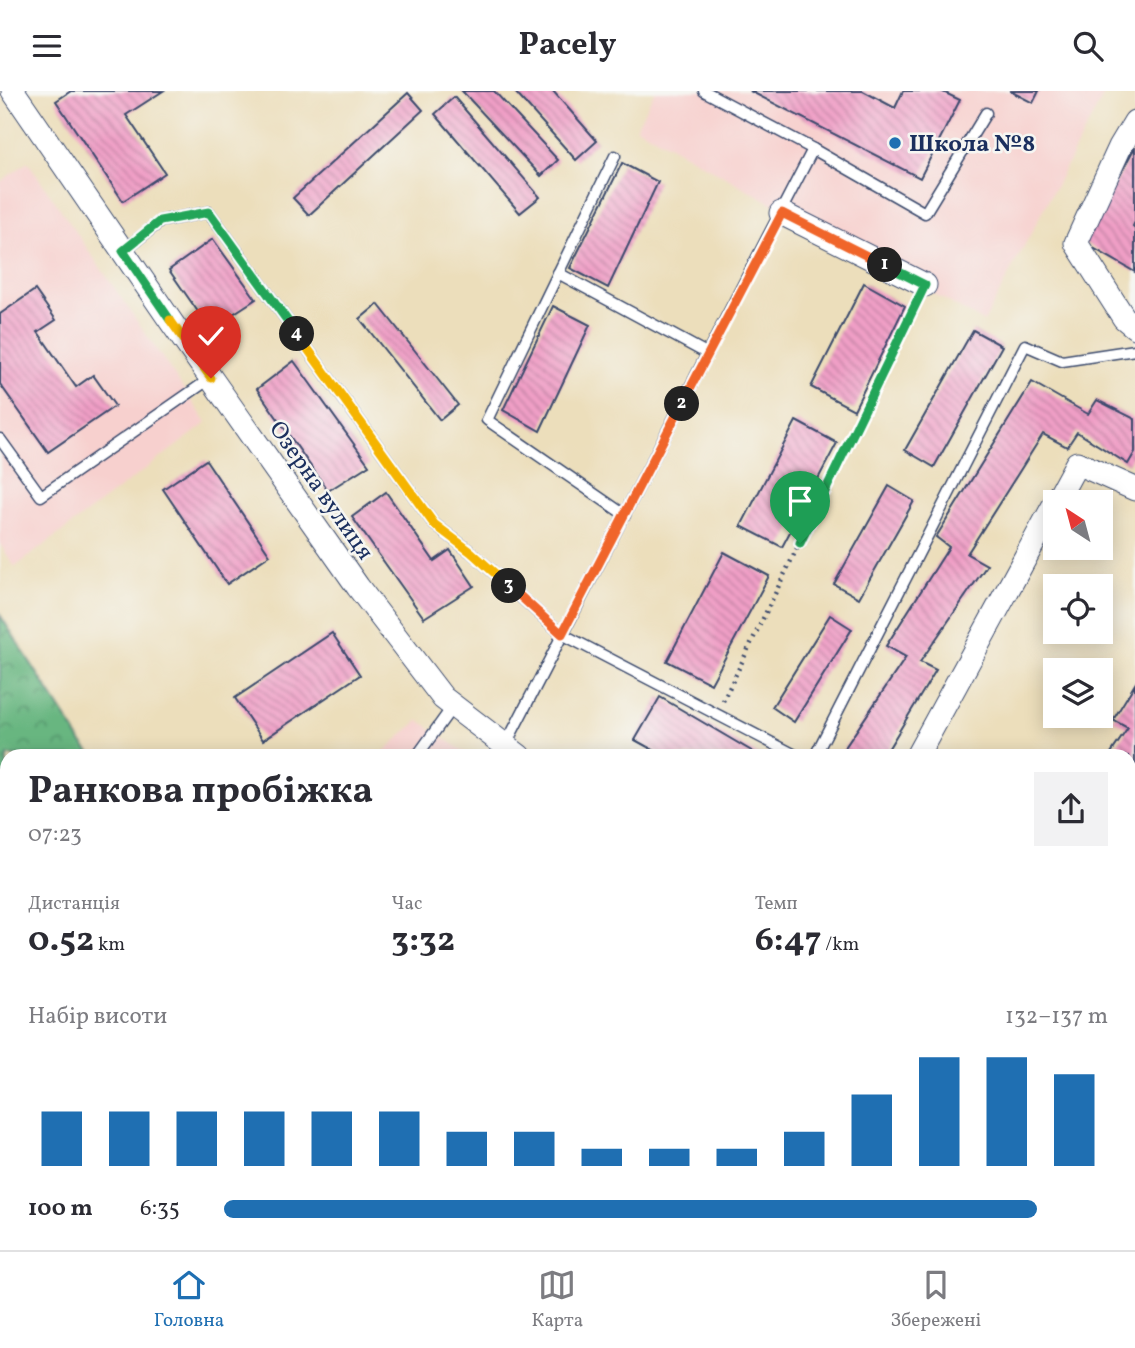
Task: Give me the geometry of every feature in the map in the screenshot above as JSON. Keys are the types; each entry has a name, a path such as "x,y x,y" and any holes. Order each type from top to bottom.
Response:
{"street":[{"name":"Озерна вулиця","path":"13,91 358,587 443,698 509,749"},
{"path":"1135,122 1076,243 1124,318 1135,327"},
{"path":"782,213 925,285"},
{"path":"921,749 1077,463 1135,489"}],"lane":[{"path":"704,91 926,213 986,113"},
{"path":"513,749 562,634 813,149"},
{"path":"615,156 486,420 625,515"},
{"path":"123,251 160,221 209,212 434,524 471,552 562,634 783,749"},
{"path":"558,273 708,354"},
{"path":"818,749 1025,345 1062,361 1135,349"},
{"path":"0,439 41,496 211,378"},
{"path":"422,749 453,706"}],"path":[{"path":"717,715 925,285"}],"shaded area":[{"path":"655,91 1106,91 984,322 636,127"},
{"path":"28,162 207,423 15,567 0,544 0,182"},
{"path":"419,720 460,749 387,749"}],"green space":[{"path":"0,615 88,749 0,749"}],"building":[{"path":"71,91 163,91 126,115 165,173 123,201 56,101"},
{"path":"462,91 494,91 558,160 541,176"},
{"path":"514,91 553,91 597,141 576,160"},
{"name":"Школа №8","path":"750,91 863,91 895,108 903,91 941,91 960,100 920,178"},
{"path":"1010,91 1039,91 1033,103"},
{"path":"408,93 423,110 309,215 293,198"},
{"path":"454,97 540,197 520,213 435,114"},
{"path":"1135,147 1133,226 1135,272 1083,242"},
{"path":"622,163 658,182 608,288 570,268"},
{"path":"213,239 256,299 210,329 169,270"},
{"path":"864,283 905,306 854,410 811,387"},
{"path":"35,290 56,320 38,332 76,387 93,375 115,406 48,452 0,384 0,314"},
{"path":"378,304 458,405 440,420 360,319"},
{"path":"553,306 590,325 540,431 503,410"},
{"path":"973,330 1002,346 934,467 905,450"},
{"path":"294,361 369,465 328,491 257,389"},
{"path":"1032,382 1088,414 1097,400 1135,419 1135,452 1128,464 1077,432 1067,447 1043,434 967,554 987,565 920,662 936,670 888,749 844,749 906,657 886,646 949,547 936,537"},
{"path":"796,421 837,443 782,547 741,526"},
{"path":"206,460 270,555 227,584 163,489"},
{"path":"889,486 914,501 859,598 834,584"},
{"path":"386,492 434,561 450,550 474,586 424,618 352,517"},
{"path":"724,552 769,576 711,684 667,661"},
{"path":"830,615 852,629 794,722 772,707"},
{"path":"332,633 360,675 263,740 235,698"},
{"path":"1135,684 1135,749 1114,749 1128,728 1113,720"},
{"path":"660,697 748,749 651,749 635,740"}],"place":[{"name":"Школа №8","path":"895,143"}],"route":[{"path":"211,378 123,251 160,221 209,212 434,524 471,552 562,634 782,213 925,285 800,543"}]}
